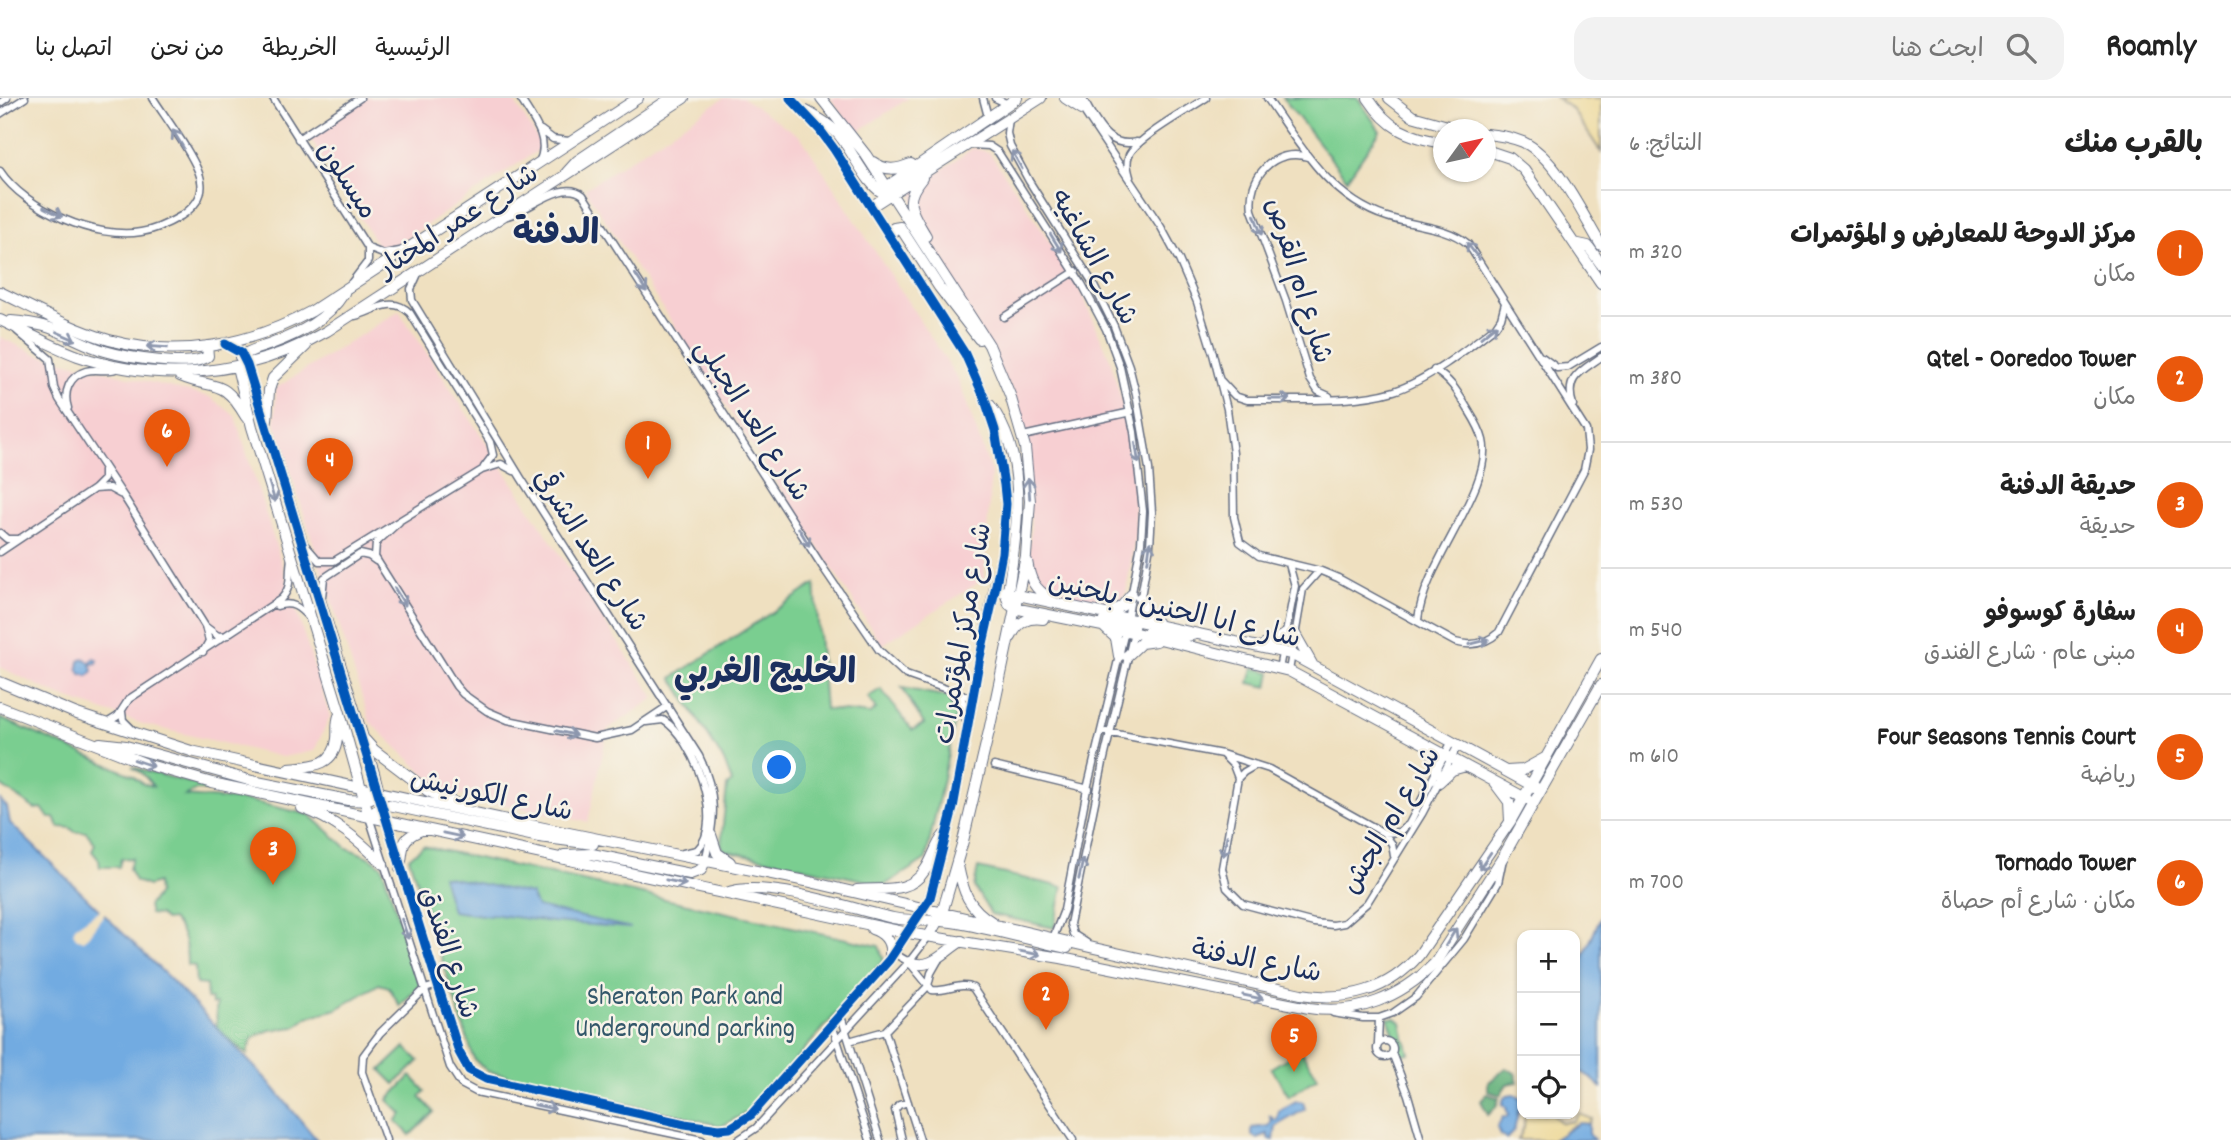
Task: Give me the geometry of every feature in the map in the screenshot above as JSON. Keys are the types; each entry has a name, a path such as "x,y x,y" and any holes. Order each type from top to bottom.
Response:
{"main road":[{"name":"شارع عمر المختار","path":"0,292 108,340 162,348 225,344 250,338 294,321 349,288 638,98"},
{"path":"563,178 577,161 671,98"},
{"name":"شارع عمر المختار","path":"242,362 311,340 684,98"},
{"name":"شارع مركز المؤتمرات","path":"790,98 825,137 956,338 984,397 997,440 1006,504 995,590 936,879 924,909 908,933"},
{"name":"شارع مركز المؤتمرات","path":"822,98 866,155 885,191 989,345 1006,383 1023,436 1030,501 1026,556 1012,594 1014,608 1007,646 957,862 940,917 929,936"},
{"path":"872,206 885,191 924,167 966,146 1040,98 1048,98"},
{"path":"1065,98 1084,103"},
{"path":"1368,98 1376,110 1399,130 1409,136 1433,141"},
{"path":"1389,98 1412,116 1433,122"},
{"path":"954,290 950,274 910,208 912,192 924,167 1013,101"},
{"path":"800,107 839,135 885,191"},
{"path":"1496,136 1521,141 1540,154 1561,180 1601,245"},
{"path":"1496,153 1510,158 1524,170 1601,283"},
{"path":"866,155 883,169 924,167"},
{"path":"892,237 894,228 900,227 956,311 976,337 989,345"},
{"path":"1574,243 1588,246 1601,264"},
{"path":"175,373 242,362 315,323 336,306 349,288"},
{"path":"0,319 43,326 88,345 127,356 179,361 201,360 208,356 207,346"},
{"path":"0,319 70,353 121,368 175,373 225,389 239,405 252,427"},
{"path":"266,425 269,390 273,378 311,340"},
{"path":"225,344 235,348 242,362"},
{"name":"شارع الفندق","path":"242,362 266,425 386,820"},
{"name":"شارع الفندق","path":"242,362 252,427 340,712 369,817"},
{"path":"984,397 1008,435 1016,478 1017,519 1012,594"},
{"path":"1026,556 1033,585 1060,605"},
{"name":"شارع ابا الحنين - بلحنين","path":"995,590 1108,614 1161,639 1284,670 1535,803"},
{"path":"1108,614 1136,596 1149,616 1160,624"},
{"name":"شارع ابا الحنين - بلحنين","path":"1014,608 1105,627 1160,624 1287,652 1542,790"},
{"path":"1007,646 1015,629 1022,622 1033,618 1054,617"},
{"path":"1076,621 1085,618 1178,635 1191,636 1199,632"},
{"path":"1105,627 1116,638 1123,656 1141,643 1161,639"},
{"path":"1262,646 1290,634 1312,664"},
{"name":"شارع الدفنة","path":"940,917 1053,937 1315,996 1342,997 1360,993 1393,979 1419,955 1510,822 1601,659"},
{"name":"شارع الكورنيش","path":"0,682 103,724 191,751 850,891 924,909 940,917"},
{"name":"شارع الدفنة","path":"929,936 962,940 1324,1010 1354,1009 1373,1003 1406,986 1437,959 1503,857 1601,685"},
{"path":"953,692 963,705 968,723"},
{"name":"شارع الكورنيش","path":"0,708 184,775 929,936"},
{"path":"279,770 313,767 329,758 337,743 340,712"},
{"path":"362,737 374,750 428,791 471,812"},
{"path":"86,741 126,746 202,769 348,800 372,798 379,792"},
{"path":"1426,744 1434,757 1438,777 1466,766"},
{"path":"1507,771 1523,770 1547,757"},
{"path":"1486,775 1508,802 1510,822"},
{"path":"290,800 328,819 383,864"},
{"path":"369,817 383,806 389,805 539,837 592,844 611,842"},
{"path":"400,868 404,842 410,835 424,829"},
{"path":"850,891 889,890 912,883 925,871 935,848 947,833"},
{"path":"711,835 719,856 750,871"},
{"path":"557,857 592,854 690,874 701,870 705,861"},
{"path":"957,862 968,902 978,913 999,926"},
{"path":"725,893 746,888 770,889 916,921 940,917 1077,950 1094,948"},
{"path":"853,919 886,937 892,957"},
{"path":"909,962 924,965 940,958 962,940"},
{"path":"1433,976 1437,959"}],"street":[{"path":"0,103 7,98"},
{"path":"0,114 24,98"},
{"path":"0,171 15,189 36,203 58,216 98,232 131,233 164,225 195,204 202,183 198,170 153,98"},
{"name":"ميسلون","path":"273,98 368,248 368,261 349,288"},
{"path":"299,139 360,98"},
{"path":"520,98 540,129 553,139 572,141"},
{"path":"983,98 988,117"},
{"path":"995,98 1013,101"},
{"path":"1075,98 1084,103 1112,141 1122,144 1139,142"},
{"path":"1134,189 1127,162 1133,148 1206,98"},
{"path":"1267,98 1308,157 1337,189 1384,217 1460,237 1479,259 1535,351 1577,413"},
{"path":"1084,103 1134,189 1161,227 1197,302 1227,409 1233,453 1234,517 1237,534 1244,546 1259,556 1319,570 1338,578 1462,644 1474,645 1493,637 1499,632 1586,464 1587,436 1570,393 1570,385 1574,378 1601,357"},
{"name":"شارع الشاغيه","path":"1009,118 1007,133 1010,146 1113,322 1129,366 1149,470 1152,512 1150,546 1123,656 1110,733 1070,924 1073,934 1094,948"},
{"path":"538,162 543,152 540,129"},
{"name":"شارع الشاغيه","path":"966,146 983,145 998,152 1074,272 1104,326 1120,367 1140,469 1143,511 1136,596"},
{"name":"شارع ام القرص","path":"1308,157 1291,154 1268,164 1253,185 1250,200 1310,379 1318,391 1336,398"},
{"name":"شارع العد الجبلي","path":"502,218 565,190 575,190 583,195 873,642 890,662 906,675 972,698"},
{"name":"ميسلون","path":"368,248 383,254 405,249"},
{"path":"1003,317 1083,267"},
{"name":"شارع العد الشرقي","path":"422,269 414,279 412,300 521,478 699,755 711,783 714,805 705,861"},
{"path":"1220,379 1235,396 1247,400 1336,398 1395,391 1434,370 1495,327 1505,303"},
{"path":"350,316 364,314 386,304 397,304 406,309 490,442 494,455 482,470"},
{"path":"1104,326 1113,322"},
{"path":"12,325 50,359 56,393 205,626 209,641 203,652"},
{"path":"1535,351 1552,366 1560,368 1575,363 1601,347"},
{"path":"71,416 65,395 75,377 86,372 108,372 121,368"},
{"path":"1418,620 1421,597 1484,464 1483,440 1475,421 1450,381 1434,370"},
{"path":"1023,436 1139,410"},
{"path":"0,552 94,489 104,478 99,458"},
{"path":"300,539 319,561 329,562 482,470 503,464 521,478"},
{"path":"94,489 113,489 126,500"},
{"path":"399,522 376,543 374,551 378,562 456,686 476,704 508,720 590,738 603,738 624,732 645,723 668,706"},
{"path":"0,533 7,539 20,538"},
{"path":"322,606 322,582 329,573 360,554 378,562"},
{"path":"103,724 114,720 129,699 272,607 288,593 291,557"},
{"path":"1284,670 1295,586 1289,564"},
{"path":"1290,634 1303,589 1319,570"},
{"path":"272,607 285,603 294,604 310,620"},
{"path":"205,626 218,636 230,635"},
{"name":"شارع الشاغيه","path":"1053,937 1064,910 1087,789 1123,656"},
{"path":"122,712 125,722 141,736"},
{"path":"645,723 663,720 673,727 703,780 707,804 703,842 697,850 679,855"},
{"path":"1101,730 1222,754 1269,769 1384,833 1392,844 1394,858"},
{"name":"شارع ام الجش","path":"1447,756 1455,743"},
{"path":"1222,754 1233,765 1238,778 1256,765"},
{"path":"1384,833 1394,833 1406,827 1438,777 1447,756"},
{"path":"994,766 1097,791"},
{"name":"شارع ام الجش","path":"1238,778 1222,869 1227,888 1243,904 1314,923 1333,925 1344,923 1367,903 1422,814 1438,777"},
{"name":"شارع الفندق","path":"369,817 450,1067 458,1081"},
{"name":"شارع الفندق","path":"386,820 459,1052 469,1070"},
{"name":"شارع الدفنة","path":"1324,1010 1363,1018 1379,1018 1410,1002 1456,951 1501,876 1503,857"},
{"path":"702,1140 468,1089 458,1081 469,1070 486,1079 521,1088 685,1124 730,1128 742,1122 841,1016 892,957 908,933"},
{"path":"738,1140 756,1128 909,962 929,936"},
{"path":"892,957 909,962 932,990 944,991 963,986 973,988 1073,1140"},
{"path":"849,1041 885,1031 928,986 933,968 940,958"},
{"path":"386,1140 361,1062 369,1045 425,989 438,985"},
{"path":"841,1016 880,1140"},
{"path":"1379,1018 1377,1052 1394,1065"},
{"path":"832,1025 870,1140"},
{"path":"1380,1030 1393,1047 1394,1065 1405,1087 1421,1140"},
{"path":"885,1031 920,1140"},
{"path":"1378,1045 1387,1041"},
{"path":"1384,1057 1392,1054"},
{"path":"518,1101 521,1088"},
{"path":"902,1140 895,1110 899,1105 908,1102"},
{"path":"682,1136 685,1124"}],"shaded area":[{"path":"367,98 512,98 543,147 383,254 308,135"},
{"path":"724,98 743,98 801,137 958,379 991,472 984,579 882,645 585,189"},
{"path":"830,98 909,98 856,133"},
{"path":"973,148 989,152 1022,199 1079,288 1110,359 1130,432 1136,531 1126,593 1115,606 1046,591 1030,576 1031,523 1015,397 933,252 914,210 913,190"},
{"path":"399,311 655,698 608,729 588,822 444,792 370,722 275,423 276,388"},
{"path":"0,337 36,354 210,397 235,416 330,717 314,751 282,757 146,725 60,696 0,667"}],"green space":[{"path":"1283,98 1358,98 1380,131 1347,179"},
{"path":"815,584 825,709 870,714 876,709 868,697 881,689 912,730 924,724 902,688 949,697 957,712 926,859 885,885 724,850 721,844 727,786 732,782 724,761 672,678"},
{"path":"1253,668 1271,672 1268,687 1249,683"},
{"path":"0,718 134,776 143,784 153,786 143,774 132,767 213,789 196,790 185,796 250,801 310,815 347,848 382,866 420,985 400,1006 389,987 379,984 337,1009 308,1017 295,1027 270,1030 252,1038 247,1054 217,1029 216,1004 207,999 206,985 196,984 195,966 187,965 184,941 176,924 172,919 165,920 159,915 150,914 148,906 158,894 157,883 148,886 135,881 129,869 132,858 121,859 119,867 100,867 99,860 92,851 95,843 86,832 60,828 54,818 49,818 42,808 35,809 0,785"},
{"name":"Sheraton Park and Underground parking","path":"423,846 879,946 884,960 750,1111 722,1126 487,1071 474,1059 409,858"},
{"path":"978,868 1063,887 1054,928 991,914 974,887"},
{"path":"1388,1018 1396,1018 1401,1022 1404,1036 1402,1039 1405,1039 1409,1053 1401,1055 1395,1041 1386,1034 1394,1034"},
{"path":"405,1047 419,1061 395,1084 381,1070"},
{"path":"1300,1050 1318,1077 1289,1096 1271,1068"},
{"path":"1506,1068 1515,1073 1517,1079 1517,1082 1507,1084 1500,1095 1488,1091 1488,1083"},
{"path":"411,1076 425,1091 420,1097 434,1112 410,1135 396,1121 402,1114 388,1100"},
{"path":"1487,1094 1499,1098 1496,1107 1488,1115 1481,1101"}],"sand":[{"path":"1556,98 1601,98 1601,152 1572,109"},
{"path":"1580,1114 1592,1119 1589,1124 1577,1124 1553,1140 1518,1140 1525,1119 1558,1119 1562,1123 1580,1119"}],"water":[{"path":"84,658 90,663 94,658 98,660 97,663 91,664 93,671 88,676 81,674 78,668 79,661"},
{"path":"0,800 7,807 10,823 171,980 267,1080 317,1140 0,1140"},
{"path":"442,876 531,894 537,907 631,928 452,911"},
{"path":"1601,917 1601,1087 1580,1071 1580,964"},
{"path":"1508,1095 1517,1096 1517,1117 1514,1131 1506,1139 1500,1135 1497,1127 1503,1117 1508,1115 1506,1107 1502,1105"},
{"path":"1296,1101 1303,1102 1305,1109 1276,1126 1274,1140 1268,1138 1268,1134 1257,1138 1252,1135 1252,1128 1269,1126 1272,1121 1269,1115 1277,1120 1279,1111"},
{"path":"1579,1123 1589,1124 1589,1134 1594,1140 1553,1140"}],"pier":[{"path":"101,909 105,913 88,936 83,940 77,939 73,932 75,927"}],"cycle path":[{"path":"225,344 241,353 247,365 459,1052 469,1070 486,1079 685,1124 730,1128 751,1115 889,960 930,898 953,808 1002,553 1006,504 995,430 965,354 834,149 790,98"}],"place":[{"name":"Tornado Tower","path":"167,467"},
{"name":"مركز الدوحة للمعارض و المؤتمرات","path":"648,479"},
{"name":"سفارة كوسوفو","path":"330,496"},
{"name":"حديقة الدفنة","path":"273,885"},
{"name":"Qtel - Ooredoo Tower","path":"1046,1030"},
{"name":"Four Seasons Tennis Court","path":"1294,1072"}],"district":[{"name":"الدفنة","path":"556,231"},
{"name":"الخليج الغربي","path":"765,670"}]}
